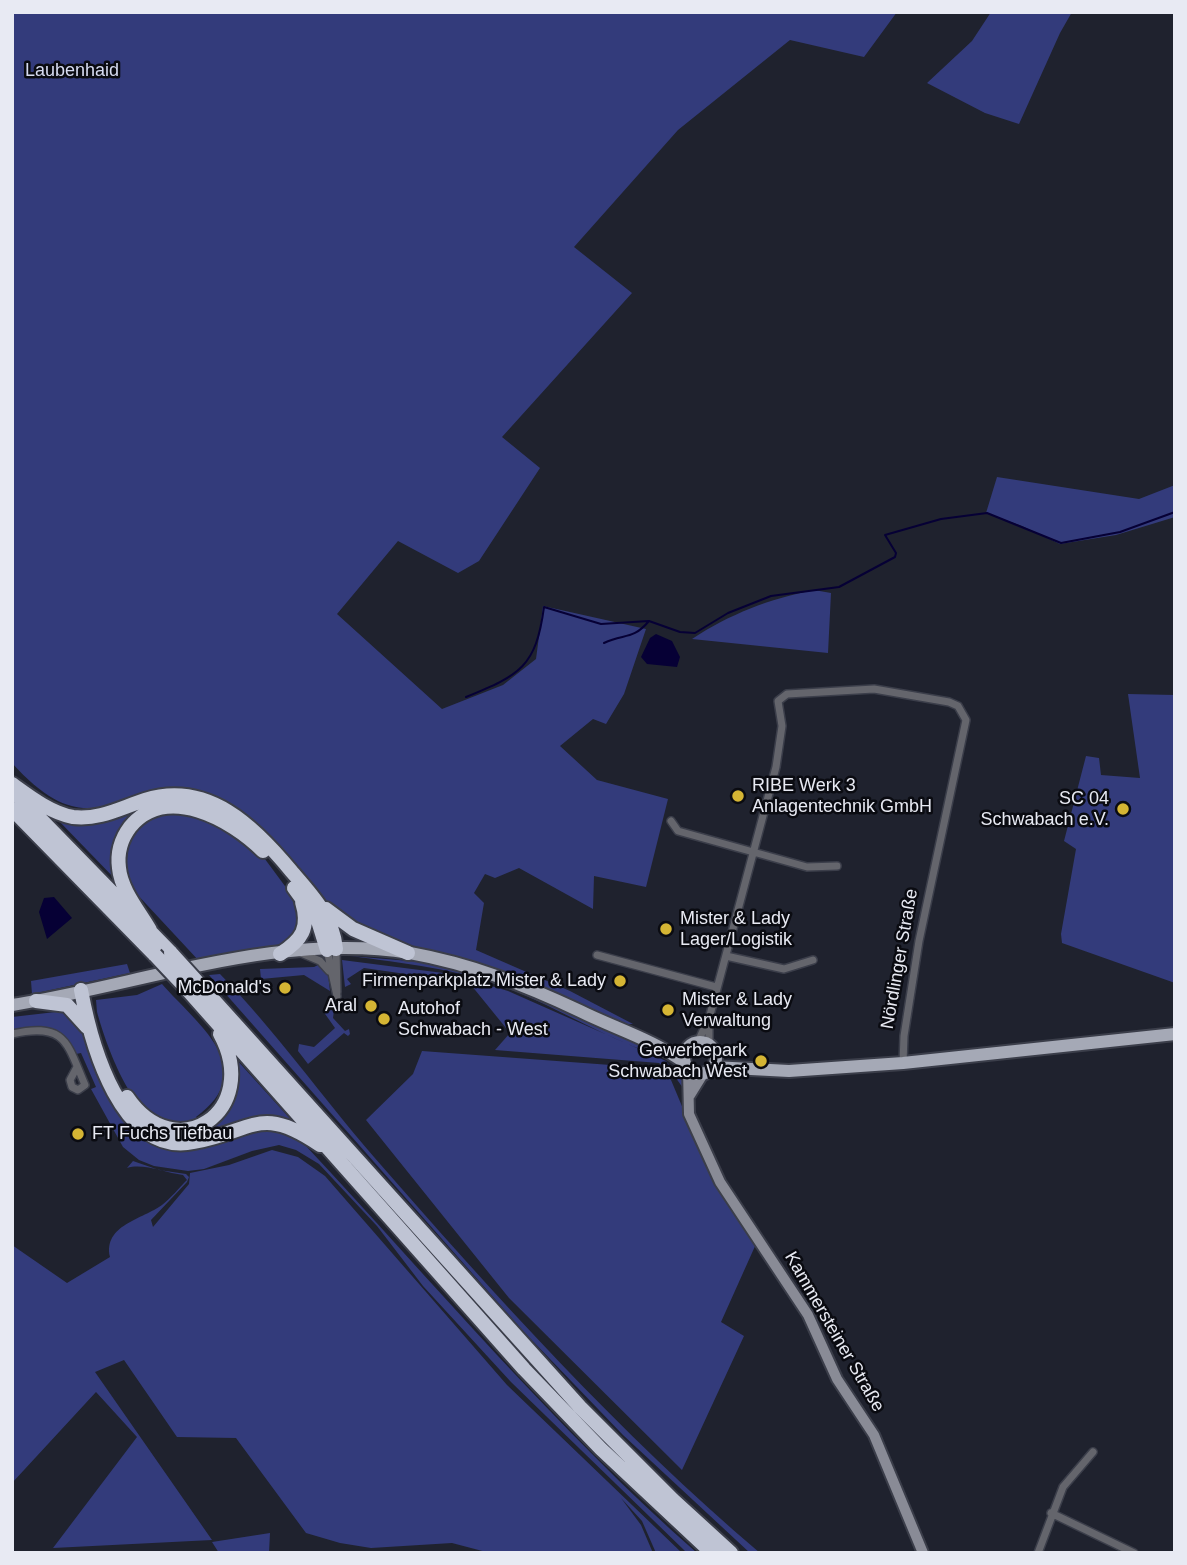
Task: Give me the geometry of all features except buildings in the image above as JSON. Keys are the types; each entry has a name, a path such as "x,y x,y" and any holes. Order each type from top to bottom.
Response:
{"highway":[{"path":"12,785 55,811 75,817 102,816 169,795 210,802 252,828 319,904 353,929 408,953"},
{"path":"12,790 171,953 209,1014 233,1062 232,1087 222,1108 206,1123 193,1128 169,1129 149,1122 126,1095 99,1032 85,990"},
{"path":"150,930 121,879 118,857 125,834 140,817 159,808 195,810 231,826 268,856 318,921 332,949"},
{"path":"12,809 155,956 193,987 580,1408 731,1553"},
{"path":"280,954 299,941 304,931 306,920 299,894"},
{"path":"319,904 331,928 332,949"},
{"path":"85,990 91,1034"},
{"path":"36,1001 67,1005 78,1014 91,1034 122,1105 132,1121 148,1135 182,1144 250,1124 271,1122 293,1128 338,1157"},
{"path":"209,1014 524,1369 601,1449 712,1553"}],"main road":[{"path":"12,1005 280,954 332,949 408,953 505,978 658,1046 686,1066"},
{"path":"658,1046 746,1067 789,1071 903,1063 1175,1034"},
{"path":"686,1066 704,1055"},
{"path":"686,1066 704,1055"}],"street":[{"name":"Nördlinger Straße","path":"752,852 776,767 782,726 778,701 787,694 874,689 949,702 958,706 966,720 919,941 904,1036 903,1063"},
{"path":"671,821 678,831 807,867 837,866"},
{"path":"689,1097 704,1055 709,1015 752,852"},
{"path":"332,949 337,996 330,972 332,949"},
{"path":"298,952 320,961 330,972"},
{"path":"597,955 716,986"},
{"path":"726,956 784,969 813,960"},
{"path":"12,1034 34,1030 59,1034 69,1045 77,1067"},
{"name":"Kammersteiner Straße","path":"686,1066 689,1114 720,1182 808,1315 837,1379 874,1435 923,1553"},
{"path":"1038,1553 1051,1513 1074,1471 1093,1452"},
{"path":"1051,1513 1134,1553"}],"green space":[{"name":"Laubenhaid","path":"12,12 897,12 864,57 790,40 678,130 574,247 632,293 502,437 540,468 479,561 458,573 398,541 337,614 442,709 503,685 536,659 543,606 646,629 624,694 606,724 593,719 560,746 597,780 668,799 646,887 594,876 593,909 519,868 495,878 485,874 474,893 484,903 476,950 570,991 633,1024 625,1024 473,961 409,946 362,929 348,921 312,890 250,819 209,794 180,788 155,790 91,808 68,805 43,791 12,763"},
{"path":"991,12 1072,12 1019,124 985,113 927,83 972,41"},
{"path":"997,477 1139,499 1175,485 1175,517 1116,535 1060,544 986,513"},
{"path":"814,590 831,593 828,653 692,639 750,608"},
{"name":"SC 04 Schwabach e.V.","path":"1128,694 1175,695 1175,983 1062,943 1061,934 1076,849 1064,841 1086,756 1099,758 1101,775 1140,778"},
{"path":"167,797 205,802 222,809 252,831 309,895 331,936 310,901 281,865 241,828 219,814 196,805 173,801 142,810 128,823 116,848 115,867 118,882 58,820 90,821"},
{"path":"163,810 199,814 259,851 299,905 301,928 280,947 200,962 134,891 125,870 124,846 130,832"},
{"path":"350,956 422,962 512,986 664,1057 488,981 430,968"},
{"path":"342,960 451,974 508,991 666,1061 686,1085 683,1088 673,1074 659,1063 495,1050 510,1033 467,980 414,973 405,979 406,974 364,968 347,979 351,984 345,987"},
{"path":"127,964 130,973 32,994 31,981"},
{"path":"320,964 328,974 330,991 304,975 261,979 260,969 314,967"},
{"path":"220,974 260,1018 374,1157 512,1312 608,1412 708,1508 760,1553 750,1553 623,1435 524,1332 209,975"},
{"path":"162,984 206,1031 223,1064 223,1082 215,1099 196,1117 198,1120 178,1123 159,1120 137,1102 119,1072 97,1012 96,1000 137,995"},
{"path":"85,1000 104,1055 88,1015"},
{"path":"334,1010 333,1018 345,1031 349,1029 350,1034 348,1036 344,1033 308,1064 298,1051 299,1044 314,1047 335,1028 323,1011"},
{"path":"64,1011 78,1019 117,1109 136,1131 214,1145 249,1132 274,1130 306,1146 545,1406 645,1506 697,1553 686,1552 511,1382 423,1286 377,1226 319,1164 296,1150 279,1145 252,1151 204,1169 188,1171 154,1166 139,1160 123,1147 91,1089 96,1087 81,1053 76,1054 64,1036 50,1028 12,1031 12,1017"},
{"path":"422,1051 651,1068 671,1080 697,1142 756,1244 721,1322 744,1336 682,1470 509,1298 366,1120 413,1074"},
{"path":"235,1058 294,1123 256,1120 213,1134 180,1139 163,1136 149,1129 127,1105 113,1076 132,1109 145,1121 160,1129 188,1131 213,1121 227,1105 237,1074"},
{"path":"272,1150 298,1157 325,1176 507,1385 682,1553 656,1553 642,1521 621,1498 641,1525 653,1553 490,1553 452,1543 371,1548 306,1533 236,1438 177,1437 124,1360 95,1372 212,1540 53,1548 137,1437 96,1392 12,1483 12,1245 67,1283 110,1257 109,1246 118,1230 162,1205 187,1180 183,1175 160,1170 186,1174 189,1177 187,1182 151,1220 153,1227 189,1184 190,1173 229,1165"},
{"path":"133,1161 158,1170 140,1167 127,1168"},
{"path":"270,1533 269,1553 219,1553 212,1542"}],"shaded area":[{"path":"656,634 672,641 680,657 677,667 647,664 641,657 650,638"},
{"path":"54,897 72,918 47,939 39,912 44,898"}],"waterway":[{"path":"604,643 633,634 649,621 680,632 695,633 728,613 771,596 839,587 895,557 896,553 885,535 941,519 987,513 1061,543 1120,532 1175,512"},
{"path":"466,697 500,682 522,666 536,643 544,607 601,624 649,621"}],"place":[{"name":"RIBE Werk 3 Anlagentechnik GmbH","path":"738,796"},
{"name":"SC 04 Schwabach e.V.","path":"1123,809"},
{"name":"Mister & Lady Lager/Logistik","path":"666,929"},
{"name":"Firmenparkplatz Mister & Lady","path":"620,981"},
{"name":"McDonald's","path":"285,988"},
{"name":"Aral","path":"371,1006"},
{"name":"Mister & Lady Verwaltung","path":"668,1010"},
{"name":"Autohof Schwabach - West","path":"384,1019"},
{"name":"Gewerbepark Schwabach West","path":"761,1061"},
{"name":"FT Fuchs Tiefbau","path":"78,1134"}]}
